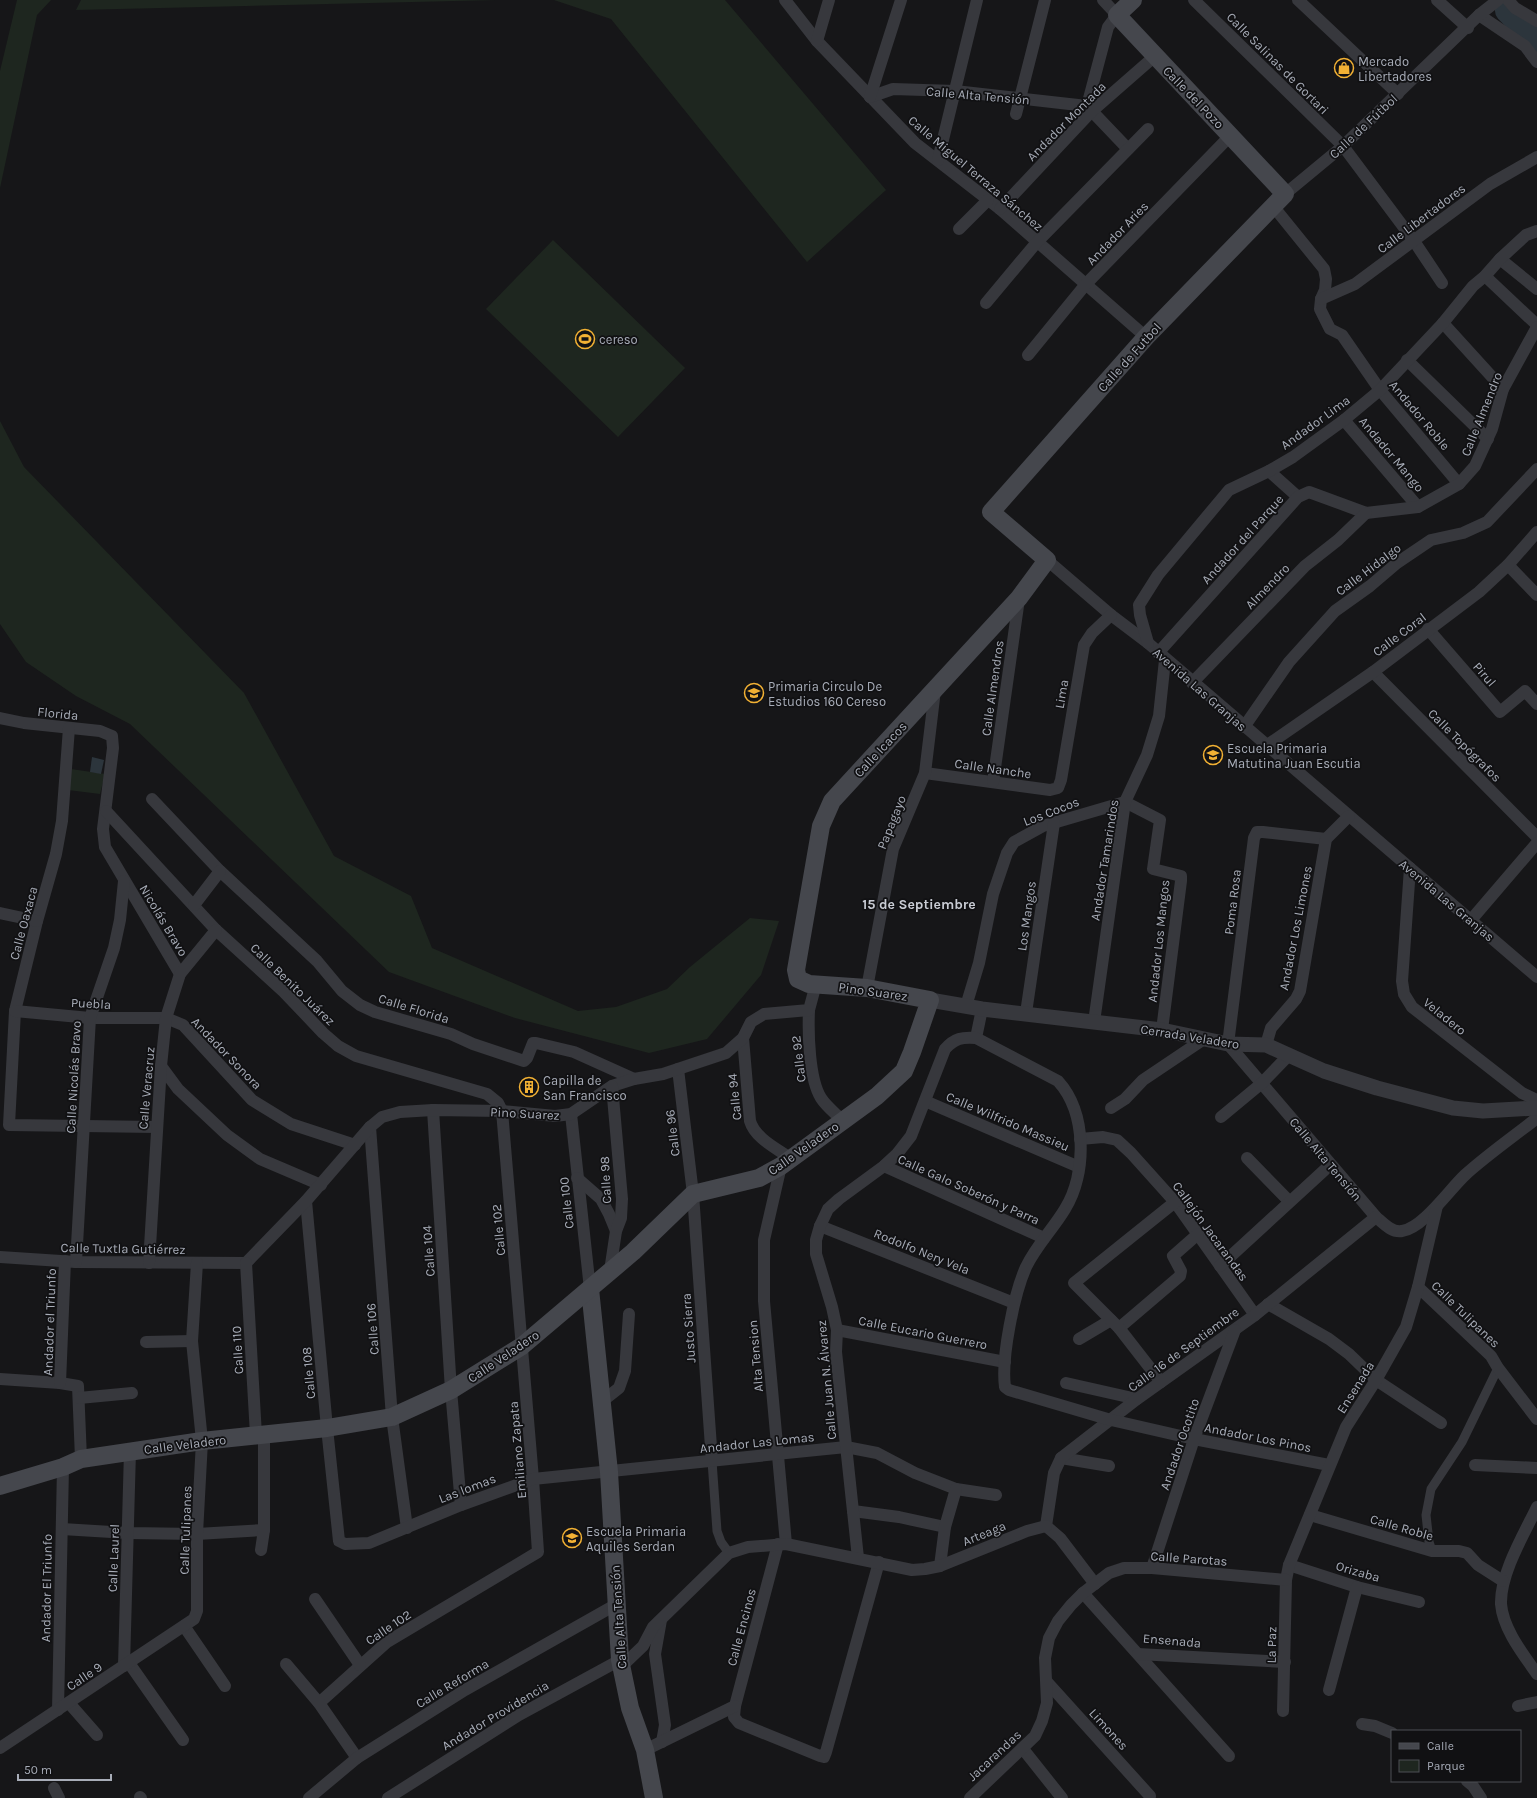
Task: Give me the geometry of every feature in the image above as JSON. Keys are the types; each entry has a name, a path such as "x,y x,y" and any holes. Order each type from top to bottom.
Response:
{"main road":[{"path":"1117,15 1131,1"},
{"name":"Calle del Pozo","path":"1117,15 1232,135 1279,200"},
{"name":"Calle de Futbol","path":"991,512 1146,337 1279,200"},
{"name":"Avenida Las Granjas","path":"991,512 1047,560"},
{"name":"Calle Icacos","path":"798,979 796,970 821,826 832,801 1019,598 1047,560"},
{"name":"Pino Suarez","path":"798,979 809,984 867,988 936,1001"},
{"name":"Calle Veladero","path":"0,1486 63,1467 82,1459 202,1441 327,1428 392,1417 451,1390 522,1346 632,1252 693,1194 760,1178 786,1162 877,1096 904,1071 936,1001"},
{"name":"Calle Alta Tensión","path":"590,1289 600,1403 609,1472 620,1664 630,1708 645,1750 654,1798"}],"street":[{"name":"Calle Miguel Terraza Sánchez","path":"786,0 817,41 915,143 1000,209 1146,337"},
{"path":"817,41 829,0"},
{"path":"870,97 901,0"},
{"path":"938,160 977,0"},
{"path":"1016,114 1045,0"},
{"name":"Calle del Pozo","path":"1103,0 1117,15"},
{"name":"Calle Salinas de Gortari","path":"1194,0 1343,146 1414,241 1442,283"},
{"path":"1298,0 1398,94"},
{"path":"1436,0 1468,28"},
{"path":"1498,0 1483,12 1525,46 1537,62"},
{"path":"1508,0 1515,8 1537,21"},
{"name":"Calle de Fútbol","path":"1279,200 1343,146 1483,12"},
{"path":"1117,15 1108,27 1089,109 1128,149"},
{"name":"Andador Montada","path":"1000,209 1089,109 1155,56"},
{"name":"Calle Alta Tensión","path":"870,97 893,89 955,91 1020,98 1089,109"},
{"path":"986,304 1037,242 1148,129"},
{"name":"Andador Aries","path":"1028,355 1086,284 1232,135"},
{"name":"Calle Libertadores","path":"1321,299 1355,284 1490,184 1537,156"},
{"path":"959,230 988,200"},
{"path":"1279,200 1324,269 1326,279 1325,290 1321,299"},
{"name":"Andador Lima","path":"1144,640 1139,605 1143,596 1158,575 1229,490 1269,471 1344,420 1375,381 1407,360 1443,323 1473,286 1485,276 1500,259 1526,235 1537,231"},
{"path":"1500,259 1537,289"},
{"path":"1485,276 1537,326"},
{"name":"Andador Roble","path":"1321,299 1320,309 1330,328 1342,335 1375,381 1459,484"},
{"path":"1443,323 1503,389"},
{"name":"Calle Almendro","path":"1366,513 1418,507 1459,484 1475,466 1488,439 1503,389 1537,326"},
{"path":"1407,360 1488,439"},
{"name":"Andador Mango","path":"1344,420 1418,507"},
{"name":"Calle Hidalgo","path":"1244,727 1289,662 1335,611 1370,586 1397,563 1431,540 1463,533 1487,522 1537,469"},
{"path":"1269,471 1298,497"},
{"name":"Andador del Parque","path":"1161,657 1298,497 1309,492 1366,513"},
{"name":"Almendro","path":"1192,683 1305,566 1338,540 1366,513"},
{"name":"Calle Coral","path":"1266,746 1373,672 1479,592 1508,565 1537,532"},
{"name":"Avenida Las Granjas","path":"1047,560 1144,640 1161,657 1537,977"},
{"path":"1508,565 1535,590"},
{"name":"Calle Almendros","path":"993,782 1019,598"},
{"name":"Lima","path":"1058,788 1061,780 1084,645 1092,633 1116,618"},
{"name":"Pirul","path":"1428,629 1500,712 1525,691 1537,704"},
{"name":"Andador Tamarindos","path":"1094,1022 1125,802 1147,755 1159,716 1161,657"},
{"name":"Calle Topógrafos","path":"1373,672 1537,837"},
{"name":"Papagayo","path":"867,988 893,849 925,773 935,690"},
{"name":"Florida","path":"0,718 24,723 100,731 112,736 113,748 106,811"},
{"name":"Calle Oaxaca","path":"69,728 59,841 37,920 15,1011 9,1125 85,1126"},
{"name":"Calle Nanche","path":"925,773 1050,790 1058,788"},
{"name":"Calle Florida","path":"152,799 220,871 317,961 342,991 375,1012 451,1034 473,1044 524,1061 527,1058 533,1043 574,1052 634,1079"},
{"name":"Los Cocos","path":"964,1006 979,963 993,894 1007,853 1014,842 1027,834 1054,823 1125,802"},
{"name":"Andador Los Mangos","path":"1125,802 1160,820 1153,869 1181,876 1182,881 1162,1030"},
{"path":"106,811 103,829 105,847 124,881"},
{"name":"Calle Benito Juárez","path":"106,811 216,930 284,992 323,1034 338,1046 356,1056 487,1094 498,1103 502,1111"},
{"path":"1326,839 1349,816"},
{"name":"Los Mangos","path":"1026,1013 1054,823"},
{"name":"Poma Rosa","path":"1228,1044 1254,838 1257,832 1263,832 1326,839"},
{"name":"Andador Los Limones","path":"1266,1045 1271,1028 1296,999 1300,991 1326,839"},
{"path":"1471,920 1537,843"},
{"name":"Veladero","path":"1410,868 1402,981 1404,994 1412,1007 1456,1043 1522,1093 1537,1100"},
{"path":"194,905 220,871"},
{"name":"Nicolás Bravo","path":"124,881 180,974"},
{"name":"Calle Nicolás Bravo","path":"70,1262 85,1126 90,1018 114,948 120,920 124,881"},
{"path":"0,913 37,920"},
{"name":"Calle Veracruz","path":"149,1263 161,1066 166,1018 180,974 216,930"},
{"path":"809,1010 816,984"},
{"name":"Cerrada Veladero","path":"936,1001 982,1009 1162,1030 1228,1044 1266,1045 1288,1056 1324,1070 1377,1088 1453,1108 1483,1111 1537,1108"},
{"path":"982,1009 976,1038 1058,1081 1066,1089 1075,1111 1080,1139 1079,1167 1076,1187 1065,1209 1044,1238 1026,1267 1014,1303 1005,1362"},
{"name":"Pino Suarez","path":"246,1263 321,1185 370,1127 382,1117 400,1112 433,1110 502,1111 555,1116 571,1114 612,1086 634,1079 663,1074 726,1053 743,1038 751,1022 764,1014 809,1010"},
{"name":"Calle 92","path":"809,1010 815,1086 822,1099 842,1120"},
{"name":"Puebla","path":"15,1011 90,1018 166,1018"},
{"name":"Andador Sonora","path":"166,1018 183,1024 252,1100 292,1124 355,1145"},
{"name":"Calle Juan N. Álvarez","path":"858,1558 836,1352 837,1330 832,1307 816,1254 816,1240 820,1226 828,1209 838,1199 884,1166 897,1154 911,1136 945,1049 954,1040 963,1037 976,1038"},
{"name":"Calle 94","path":"743,1038 750,1121 752,1127 786,1162"},
{"path":"1111,1108 1125,1099 1143,1080 1204,1039"},
{"name":"Calle Alta Tensión","path":"1228,1044 1376,1217 1389,1228 1400,1232 1412,1228 1437,1206"},
{"path":"1221,1117 1262,1083 1288,1056"},
{"path":"161,1066 178,1089 227,1135 260,1159 321,1185"},
{"name":"Calle 96","path":"678,1069 693,1194"},
{"name":"Calle 98","path":"610,1271 616,1232 621,1218 622,1199 612,1086"},
{"name":"Calle Wilfrido Massieu","path":"925,1101 1079,1167"},
{"name":"Calle 104","path":"433,1110 451,1390 461,1504"},
{"name":"Calle 102","path":"502,1111 522,1346"},
{"name":"Calle 100","path":"571,1114 590,1289"},
{"path":"1437,1206 1465,1175 1537,1118"},
{"path":"85,1126 157,1127"},
{"name":"Calle 106","path":"370,1127 392,1417 406,1528"},
{"name":"Callejón Jacarandas","path":"1080,1139 1104,1137 1117,1140 1131,1153 1175,1202 1255,1315"},
{"path":"1247,1158 1289,1201"},
{"name":"Alta Tension","path":"782,1544 777,1452 764,1301 764,1240 786,1162"},
{"path":"1220,1266 1330,1164"},
{"name":"Calle Galo Soberón y Parra","path":"884,1166 1044,1238"},
{"path":"577,1178 600,1199 609,1214 616,1232"},
{"name":"Justo Sierra","path":"693,1194 712,1461"},
{"name":"Calle 108","path":"306,1201 339,1541"},
{"path":"1162,1382 1115,1324 1074,1283 1175,1202"},
{"name":"Ensenada","path":"1286,1580 1289,1565 1329,1465 1346,1427 1376,1380 1406,1327 1418,1287 1437,1206"},
{"name":"Calle 16 de Septiembre","path":"1061,1458 1137,1399 1236,1330 1376,1217"},
{"name":"Rodolfo Nery Vela","path":"820,1226 1014,1303"},
{"path":"1079,1339 1115,1324 1180,1276 1181,1271 1173,1256 1198,1234"},
{"name":"Calle Tuxtla Gutiérrez","path":"0,1257 70,1262 246,1263"},
{"name":"Andador el Triunfo","path":"60,1383 70,1262"},
{"name":"Calle Tulipanes","path":"189,1623 197,1611 197,1534 202,1441 192,1341 197,1263"},
{"name":"Calle 110","path":"246,1263 260,1435 264,1530 261,1550"},
{"name":"Calle Tulipanes","path":"1418,1287 1491,1356 1498,1368 1537,1419"},
{"path":"1268,1304 1329,1338 1349,1354 1376,1380 1441,1423"},
{"path":"600,1403 618,1388 626,1371 630,1314"},
{"name":"Calle Eucario Guerrero","path":"837,1330 1005,1362"},
{"name":"Andador Ocotito","path":"1152,1568 1194,1439 1236,1330"},
{"path":"146,1342 192,1341"},
{"name":"Emiliano Zapata","path":"522,1346 538,1552"},
{"name":"Andador Los Pinos","path":"1005,1362 1005,1387 1009,1390 1111,1420 1194,1439 1329,1465"},
{"path":"1432,1551 1426,1515 1431,1489 1462,1442 1498,1368"},
{"path":"0,1379 60,1383 78,1392 132,1392"},
{"path":"1066,1383 1137,1399"},
{"path":"78,1392 82,1459"},
{"name":"Andador Las Lomas","path":"609,1472 712,1461 777,1452 846,1447 877,1453 915,1473 956,1490 996,1495"},
{"name":"Calle Laurel","path":"126,1664 130,1451"},
{"path":"1094,1584 1060,1538 1046,1526 1054,1473 1061,1458 1109,1466"},
{"path":"712,1461 718,1531 721,1542 729,1553"},
{"path":"1475,1465 1537,1468"},
{"name":"Andador El Triunfo","path":"58,1710 63,1467"},
{"name":"Las lomas","path":"339,1541 345,1544 369,1543 461,1504 533,1479 609,1472"},
{"path":"940,1566 945,1527 956,1490"},
{"path":"1537,1507 1503,1581 1501,1605 1508,1628 1537,1674"},
{"path":"853,1510 899,1517 945,1527"},
{"name":"Calle Roble","path":"1310,1515 1432,1551 1460,1551 1467,1553 1478,1565 1503,1581"},
{"name":"Arteaga","path":"858,1558 912,1570 925,1569 940,1566 1027,1531 1046,1526"},
{"path":"62,1529 128,1533 197,1534 264,1530"},
{"name":"Andador Providencia","path":"388,1798 519,1715 620,1664 644,1646 653,1627 729,1553 748,1547 782,1544 858,1558"},
{"name":"Calle Encinos","path":"734,1711 782,1544"},
{"name":"Calle 102","path":"319,1703 387,1642 538,1552"},
{"path":"645,1750 734,1711 739,1723 824,1757 878,1562"},
{"name":"Orizaba","path":"1289,1565 1357,1586 1419,1602"},
{"name":"Calle Parotas","path":"1094,1584 1108,1573 1124,1568 1152,1568 1286,1580"},
{"name":"La Paz","path":"1283,1711 1286,1580"},
{"name":"Jacarandas","path":"976,1796 1035,1736 1042,1721 1047,1703 1045,1658 1049,1638 1058,1621 1083,1593 1094,1584"},
{"path":"1329,1690 1357,1586"},
{"name":"Ensenada","path":"1083,1593 1138,1654 1285,1662"},
{"path":"315,1599 360,1665"},
{"name":"Calle Reforma","path":"309,1798 357,1758 465,1690 617,1604"},
{"path":"661,1620 655,1654 665,1725 662,1742"},
{"path":"189,1623 225,1686"},
{"name":"Calle 9","path":"0,1748 189,1623"},
{"path":"1138,1654 1229,1756"},
{"path":"126,1664 183,1740"},
{"path":"286,1664 319,1703 357,1758"},
{"name":"Limones","path":"1047,1682 1150,1796"},
{"path":"1518,1706 1537,1702"},
{"path":"69,1703 97,1735"},
{"path":"1362,1724 1375,1726 1391,1732"},
{"path":"1023,1748 1062,1798"},
{"path":"1468,1782 1474,1786 1481,1798"}],"green space":[{"path":"17,0 51,0 37,15 0,188 0,71"},
{"path":"81,0 497,0 76,10"},
{"path":"554,0 725,0 886,190 807,262 611,19"},
{"name":"cereso","path":"553,240 685,368 618,437 486,309"},
{"path":"0,421 24,467 244,693 334,856 411,896 432,948 578,1011 616,1007 667,989 690,967 750,918 779,921 761,975 707,1039 649,1053 515,1018 389,972 130,724 76,696 26,662 0,624"},
{"path":"71,769 105,774 100,794 68,790"}],"shaded area":[{"path":"92,757 104,760 101,774 90,772"}],"waterway":[{"path":"1506,11 1537,43"}],"place":[{"name":"Mercado Libertadores","path":"1344,68"},
{"name":"cereso","path":"585,339"},
{"name":"Primaria Circulo De Estudios 160 Cereso","path":"754,693"},
{"name":"Escuela Primaria Matutina Juan Escutia","path":"1213,755"},
{"name":"Capilla de San Francisco","path":"529,1087"},
{"name":"Escuela Primaria Aquiles Serdan","path":"572,1538"}],"district":[{"name":"15 de Septiembre","path":"919,904"}]}
